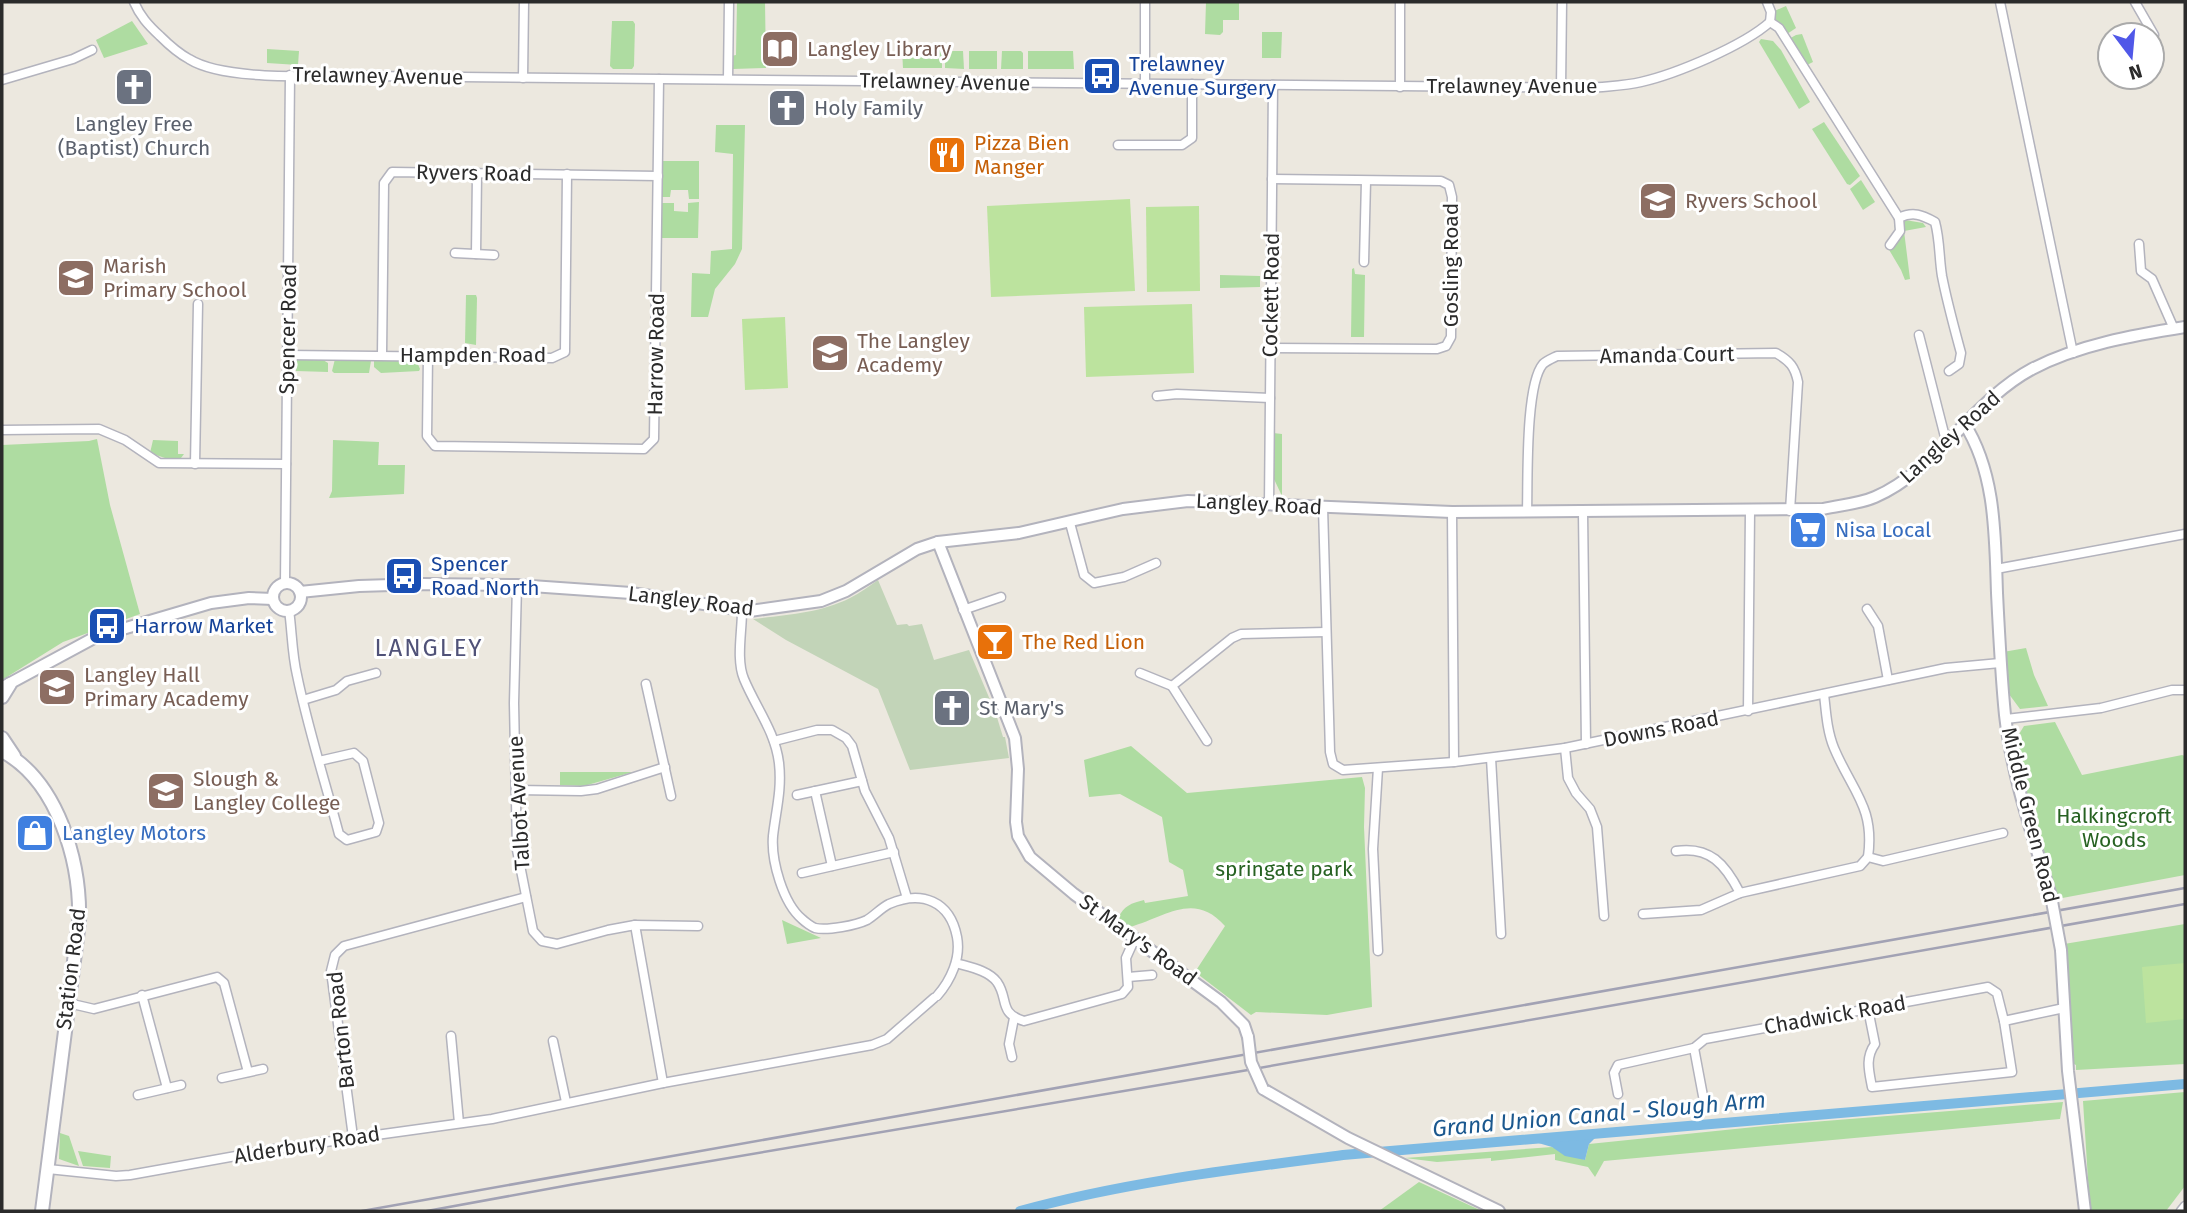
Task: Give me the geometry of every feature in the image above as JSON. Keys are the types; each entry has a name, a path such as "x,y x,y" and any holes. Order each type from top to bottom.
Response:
{"main road":[{"path":"2,697 4,687"},
{"path":"2,738 17,759"},
{"name":"Station Road","path":"2,751 17,759 39,786 62,822 75,860 79,887 79,922 43,1211"}],"street":[{"name":"Trelawney Avenue","path":"134,2 140,16 190,61 220,71 247,75 1591,88 1640,83 1662,76 1753,35 1770,22"},
{"path":"523,78 524,2"},
{"path":"728,79 729,2"},
{"path":"1145,2 1145,84"},
{"path":"1400,2 1400,87"},
{"path":"1561,88 1562,2"},
{"path":"1767,2 1771,12 1770,22 1779,28 1899,218 1900,231 1890,244"},
{"path":"2000,2 2073,353"},
{"path":"2135,2 2146,21"},
{"path":"2,80 92,50"},
{"name":"Spencer Road","path":"285,583 290,75"},
{"name":"Harrow Road","path":"428,355 427,436 435,446 644,449 654,439 659,79"},
{"path":"1118,145 1182,145 1192,138 1192,84"},
{"name":"Cockett Road","path":"1269,505 1273,85"},
{"name":"Ryvers Road","path":"382,355 384,183 392,172 658,176"},
{"path":"476,254 477,174"},
{"name":"Hampden Road","path":"288,355 552,358 565,352 568,174"},
{"name":"Gosling Road","path":"1270,348 1437,349 1446,346 1451,337 1452,197 1449,186 1441,181 1272,179"},
{"path":"1364,262 1366,181"},
{"path":"1899,218 1920,214 1934,222 1940,239 1942,279 1961,352 1959,364 1949,370"},
{"path":"2139,244 2141,271 2152,279 2179,328"},
{"path":"455,253 494,255"},
{"path":"195,464 198,304"},
{"name":"Langley Road","path":"300,592 414,584 517,585 631,593 742,611 821,601 846,591 917,549 938,542 1019,533 1165,502 1220,501 1452,512 1750,512 1823,509 1874,497 1907,479 1997,393 2031,369 2129,336 2179,328"},
{"path":"1919,335 1946,442"},
{"name":"Amanda Court","path":"1527,512 1530,418 1536,378 1543,364 1557,356 1776,353 1789,360 1798,382 1790,511"},
{"path":"1157,396 1177,394 1270,398"},
{"name":"Middle Green Road","path":"1964,423 1981,459 1992,505 2000,663 2006,719 2019,786 2051,896 2061,950 2073,1117 2085,1211"},
{"path":"2,430 99,429 125,440 159,463 286,464"},
{"path":"1172,687 1232,638 1241,634 1326,632 1323,507"},
{"path":"1452,512 1454,762"},
{"path":"1583,512 1586,744"},
{"path":"1748,711 1750,512"},
{"path":"1070,523 1084,575 1094,583 1124,577 1156,563"},
{"path":"1996,569 2185,534"},
{"name":"St Mary's Road","path":"938,542 962,610 1015,738 1018,757 1016,822 1018,836 1030,857 1221,1002 1244,1025 1251,1062 1263,1089 1348,1138 1499,1211"},
{"path":"4,687 92,639 109,633 211,603 249,598 273,599 281,609 289,610 297,606 300,592 295,585 285,583 276,588 273,599"},
{"name":"Talbot Avenue","path":"517,585 514,703 517,850 533,932 542,941 557,944 635,925 698,926"},
{"path":"962,610 1001,597"},
{"path":"1867,609 1878,626 1888,680"},
{"path":"289,610 296,674 319,761 339,834 347,840 376,832 379,823 363,761 354,753 319,761"},
{"path":"742,611 741,664 744,678 766,720 779,760 781,785 773,838 777,871 786,901 800,918 815,928 842,927 867,920 886,905 907,898 926,899 939,905 950,916 958,944 956,963 978,969 997,982 1005,1008 1014,1018 1024,1021 1122,994 1128,987 1126,958 1135,939"},
{"name":"Downs Road","path":"1326,632 1330,752 1333,764 1343,770 1454,762 1565,748 1946,668 2000,663"},
{"path":"303,700 336,690 347,681 376,673"},
{"path":"1140,673 1172,687 1207,741"},
{"path":"646,684 671,796"},
{"path":"2006,719 2101,708 2172,690 2185,690"},
{"path":"1643,914 1701,910 1740,893 1860,866 1868,857 1870,839 1867,813 1833,747 1824,694"},
{"path":"774,741 817,730 832,730 846,738 852,746 862,781 894,852 907,898"},
{"path":"1565,748 1568,778 1576,793 1590,809 1597,827 1605,916"},
{"path":"1491,758 1501,934"},
{"path":"517,790 597,789 664,767"},
{"path":"1378,768 1373,849 1378,951"},
{"path":"797,795 862,781"},
{"path":"816,791 832,866"},
{"path":"1868,857 1882,860 2003,833"},
{"path":"1676,851 1692,849 1709,854 1732,878 1740,893"},
{"path":"802,873 894,852"},
{"name":"Barton Road","path":"353,1137 331,971 335,955 344,946 526,897"},
{"path":"635,925 663,1083"},
{"name":"Alderbury Road","path":"48,1169 130,1175 353,1137 492,1118 663,1083 872,1045 887,1039 936,997 947,985 956,963"},
{"path":"1128,977 1152,975"},
{"path":"68,1003 94,1009 217,977 224,983 248,1072"},
{"name":"Chadwick Road","path":"1618,1094 1614,1073 1618,1065 1694,1048 1705,1039 1868,1009 1988,987 1997,993 2012,1072 1872,1087 1868,1063 1869,1053 1875,1044 1868,1009"},
{"path":"142,995 167,1088"},
{"path":"2004,1021 2064,1008"},
{"path":"1012,1057 1009,1044 1014,1018"},
{"path":"451,1036 459,1123"},
{"path":"553,1041 566,1102"},
{"path":"1694,1048 1703,1096"},
{"path":"222,1078 263,1069"},
{"path":"138,1095 181,1085"},
{"path":"2181,1211 2185,1206"}],"green space":[{"path":"737,2 765,2 766,68 733,69 731,56 736,55"},
{"path":"1206,2 1239,2 1239,20 1223,20 1223,32 1220,35 1205,34"},
{"path":"1786,6 1796,28 1784,36 1772,12"},
{"path":"132,21 148,44 104,58 96,40"},
{"path":"612,21 633,21 635,24 632,69 613,69 610,66"},
{"path":"1262,32 1282,32 1281,58 1262,58"},
{"path":"1802,34 1813,62 1803,67 1787,40"},
{"path":"1761,39 1773,41 1781,50 1810,102 1799,109 1759,42"},
{"path":"267,49 299,51 298,65 267,63"},
{"path":"902,50 942,50 942,68 903,68"},
{"path":"945,51 963,51 964,69 945,68"},
{"path":"969,51 997,51 997,69 969,69"},
{"path":"1002,51 1021,51 1023,69 1001,69"},
{"path":"1028,51 1073,51 1074,69 1028,69"},
{"path":"1824,122 1860,176 1850,185 1812,129"},
{"path":"716,125 745,125 742,249 735,264 715,289 708,317 691,317 692,273 710,274 711,251 732,249 733,154 715,152"},
{"path":"662,161 699,161 699,199 689,199 688,190 671,190 670,197 660,197"},
{"path":"1861,180 1875,202 1863,210 1850,189"},
{"path":"1130,199 1135,291 991,297 987,206"},
{"path":"699,202 698,238 660,238 660,203 674,203 674,211 688,212 688,203"},
{"path":"1199,206 1200,291 1147,292 1146,207"},
{"path":"1905,220 1923,223 1926,227 1904,231 1910,279 1905,280 1888,248 1896,233 1894,225"},
{"path":"1354,268 1355,274 1365,275 1364,337 1351,337"},
{"path":"1220,275 1260,276 1260,287 1220,288"},
{"path":"466,295 476,295 477,298 476,345 465,343"},
{"path":"1192,304 1194,373 1086,377 1084,307"},
{"path":"785,317 788,388 745,390 742,319"},
{"path":"335,359 371,361 369,373 334,373 332,371"},
{"path":"297,360 323,360 328,363 328,372 296,371"},
{"path":"374,360 413,360 420,369 381,373 374,367"},
{"path":"1273,433 1282,434 1282,496 1273,477"},
{"path":"97,439 110,505 140,614 63,642 2,680 2,445"},
{"path":"153,440 178,441 178,454 184,454 181,458 165,458 150,453"},
{"path":"333,440 379,442 378,465 405,465 404,494 329,498 332,491"},
{"path":"878,580 897,625 922,624 934,660 969,650 1005,737 1009,758 910,770 878,689 786,640 753,619 827,607 854,596"},
{"path":"2026,648 2048,706 2020,709 2003,686 2003,652"},
{"name":"Halkingcroft Woods","path":"2055,722 2082,775 2185,756 2185,875 2057,899 2013,756 2013,744 2024,726"},
{"name":"springate park","path":"1131,746 1187,793 1362,777 1365,788 1364,827 1372,1007 1327,1015 1256,1012 1251,1015 1195,972 1225,926 1213,916 1191,908 1130,927 1118,918 1125,908 1135,902 1144,900 1145,903 1188,896 1183,870 1169,862 1162,817 1120,794 1089,797 1084,760"},
{"path":"560,772 633,772 584,786 560,785"},
{"path":"782,920 821,938 787,944"},
{"path":"2185,924 2185,1064 2076,1070 2076,1065 2072,1063 2064,944"},
{"path":"2185,963 2185,1019 2146,1023 2142,967"},
{"path":"2185,1092 2185,1186 2166,1211 2090,1211 2083,1101"},
{"path":"2063,1102 2060,1119 1604,1161 1595,1177 1588,1167 1555,1160 1555,1154 1491,1161 1491,1158 1437,1162 1405,1158 1552,1147 1585,1160 1589,1144 1774,1125"},
{"path":"60,1133 69,1136 79,1166 59,1159"},
{"path":"78,1151 111,1156 110,1168 83,1166"},
{"path":"1419,1182 1482,1211 1379,1211"}],"water":[{"path":"1599,1134 1589,1144 1585,1160 1565,1156 1552,1147 1528,1140"}],"waterway":[{"name":"Grand Union Canal - Slough Arm","path":"1020,1211 1140,1184 1343,1155 2185,1084"}],"railway":[{"path":"362,1211 2185,888"},
{"path":"427,1211 1248,1070 2185,904"}],"place":[{"name":"Langley Library","path":"780,49"},
{"name":"Trelawney Avenue Surgery","path":"1102,76"},
{"name":"Langley Free (Baptist) Church","path":"134,87"},
{"name":"Holy Family","path":"787,108"},
{"name":"Pizza Bien Manger","path":"947,155"},
{"name":"Ryvers School","path":"1658,201"},
{"name":"Marish Primary School","path":"76,278"},
{"name":"The Langley Academy","path":"830,353"},
{"name":"Nisa Local","path":"1808,530"},
{"name":"Spencer Road North","path":"404,576"},
{"name":"Harrow Market","path":"107,626"},
{"name":"The Red Lion","path":"995,642"},
{"name":"Langley Hall Primary Academy","path":"57,687"},
{"name":"St Mary's","path":"952,708"},
{"name":"Slough & Langley College","path":"166,791"},
{"name":"Langley Motors","path":"35,833"}],"district":[{"name":"LANGLEY","path":"429,648"}]}
